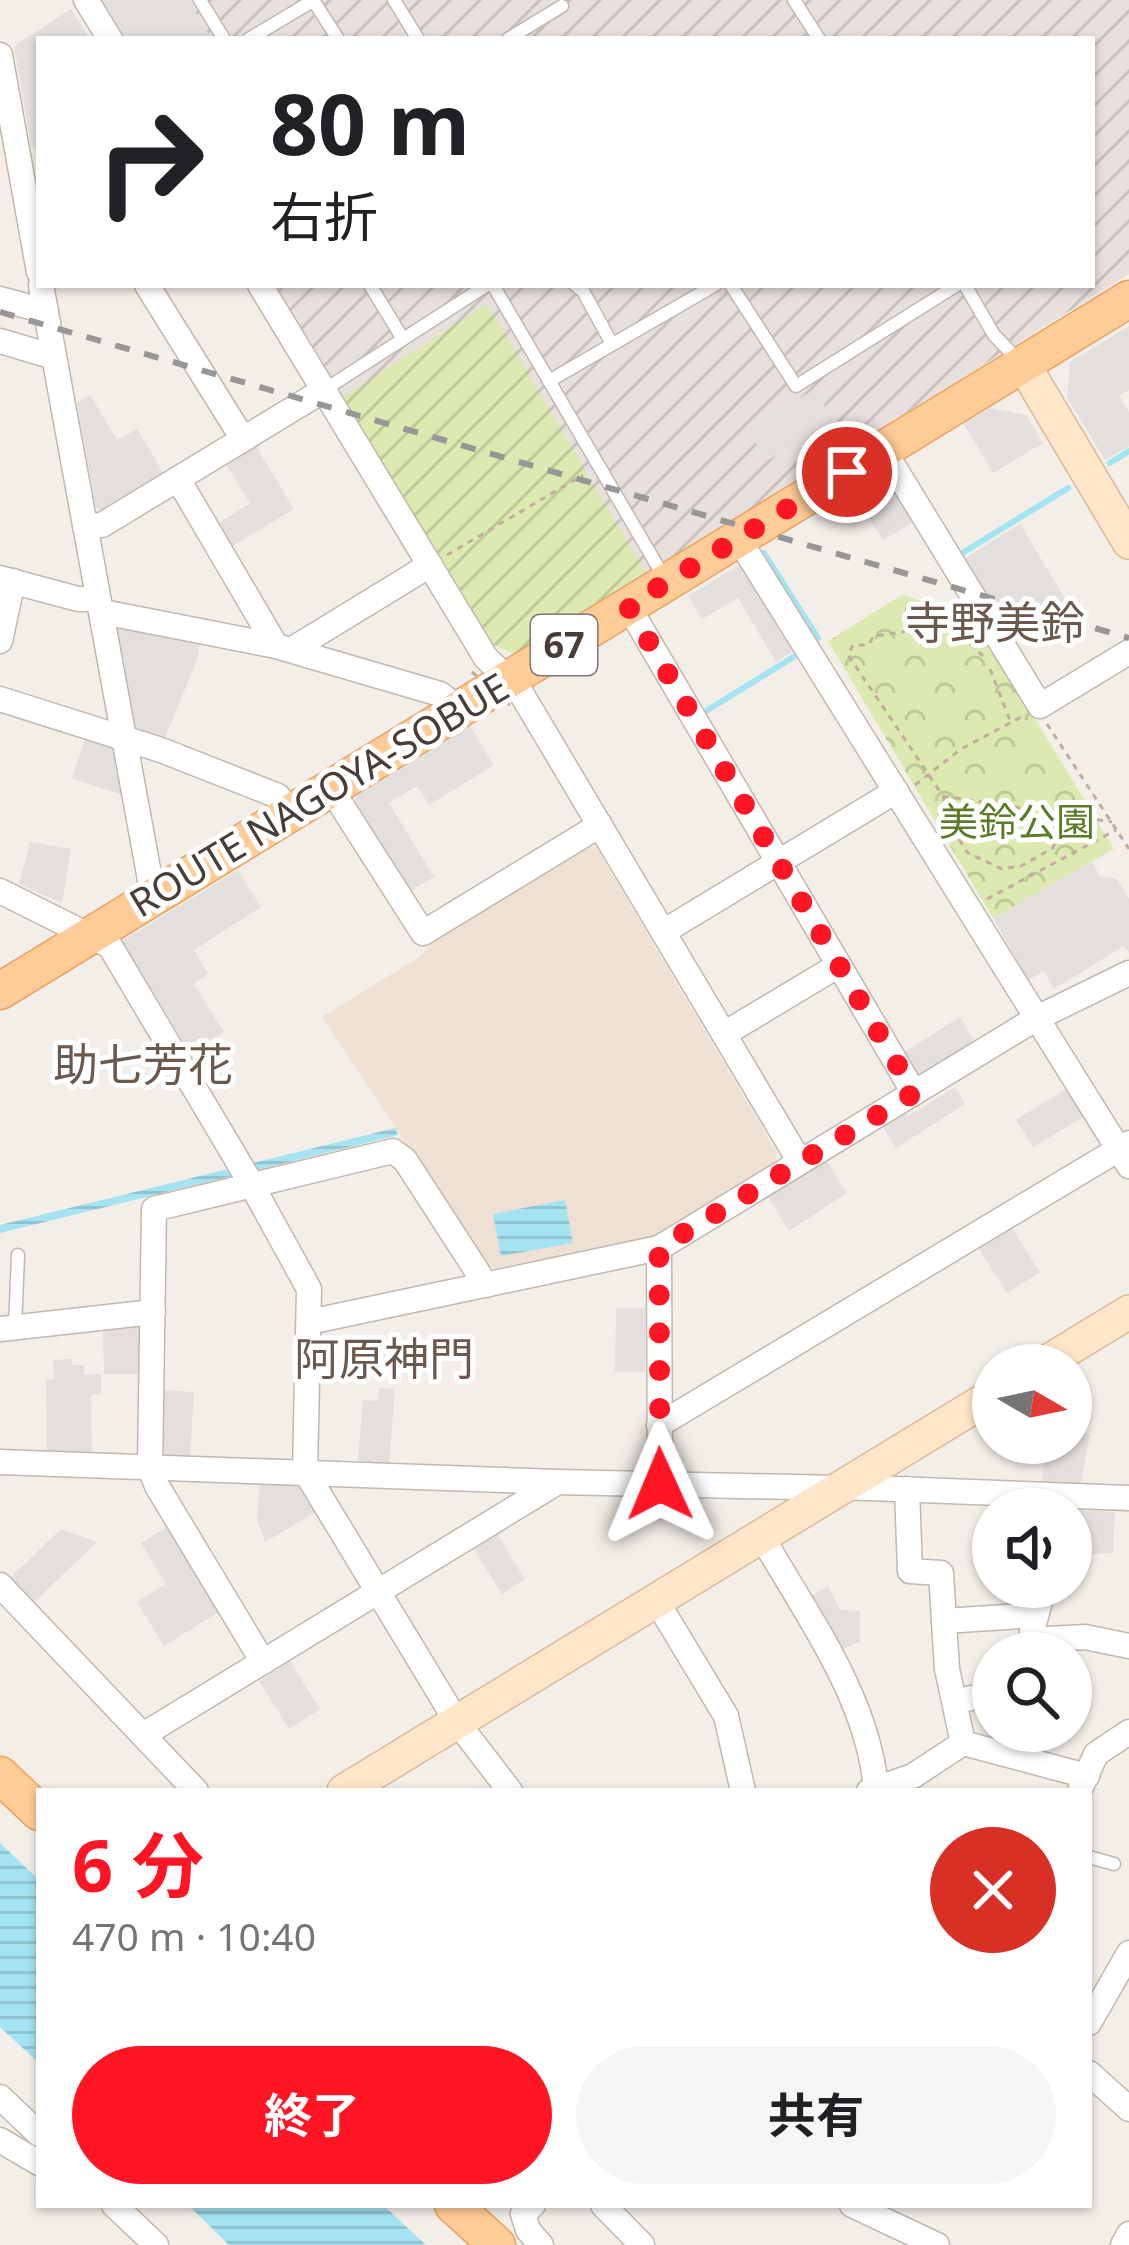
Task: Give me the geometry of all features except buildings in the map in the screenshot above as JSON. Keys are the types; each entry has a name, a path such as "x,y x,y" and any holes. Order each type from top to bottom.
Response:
{"main road":[{"name":"ROUTE NAGOYA-SOBUE","path":"0,991 1129,299"},
{"path":"0,1775 36,1808"},
{"path":"456,2208 497,2245"}],"street":[{"path":"86,0 108,36"},
{"path":"0,56 3,87 30,169 36,238"},
{"path":"42,288 153,896"},
{"path":"149,288 242,439"},
{"path":"262,288 486,658 497,685 518,688 800,1162"},
{"path":"0,299 46,311"},
{"path":"0,341 55,357"},
{"path":"1023,364 1129,542"},
{"path":"85,526 102,525 324,390"},
{"path":"883,449 1040,706 1129,652"},
{"path":"178,479 283,648"},
{"path":"659,1425 1126,1153 738,538"},
{"path":"283,648 430,566"},
{"path":"0,640 7,580 283,648 440,694 460,709"},
{"path":"628,606 914,1093"},
{"path":"0,699 278,796 290,814"},
{"path":"331,788 423,934 600,826"},
{"path":"663,932 897,792"},
{"path":"0,891 110,946 310,1288 305,1471 457,1721 508,1788"},
{"path":"724,1034 839,964"},
{"path":"309,1322 659,1248 1037,1018 1129,973"},
{"path":"263,1662 150,1467 154,1209 246,1175 392,1151 405,1160 486,1285"},
{"path":"659,1248 660,1484"},
{"path":"8,1328 153,1312"},
{"path":"1076,1344 1129,1312"},
{"path":"349,1788 972,1408"},
{"path":"0,1462 907,1489 972,1495"},
{"path":"143,1735 557,1482"},
{"path":"907,1489 910,1571 941,1573 946,1670 963,1744"},
{"path":"1092,1500 1129,1498"},
{"path":"762,1537 831,1657 859,1718 875,1771 874,1788"},
{"path":"0,1585 193,1788"},
{"path":"656,1600 726,1716 742,1788"},
{"path":"944,1621 1009,1632"},
{"path":"1092,1638 1129,1646"},
{"path":"956,1701 972,1698"},
{"path":"963,1744 1083,1783 1096,1754 1129,1732"},
{"path":"880,1788 913,1776 963,1744"},
{"path":"1092,2018 1129,1953"},
{"path":"1092,2077 1129,2109"},
{"path":"0,2097 36,2131"},
{"path":"0,2140 36,2161"},
{"path":"117,2208 156,2245"},
{"path":"529,2208 523,2214 528,2230 541,2245"},
{"path":"605,2208 642,2245"},
{"path":"884,2211 937,2245"},
{"path":"1124,2245 1129,2234"}],"lane":[{"path":"200,0 222,36"},
{"path":"254,36 314,0 336,36"},
{"path":"394,0 416,36"},
{"path":"794,0 817,36"},
{"path":"513,36 562,7"},
{"path":"372,288 403,339"},
{"path":"324,390 485,288"},
{"path":"492,288 667,582"},
{"path":"579,288 612,344"},
{"path":"549,381 710,288"},
{"path":"733,288 796,386 956,288"},
{"path":"963,288 994,335 1023,364"},
{"path":"8,1328 18,1255"},
{"path":"1092,1858 1114,1864"}],"path":[{"path":"430,566 598,466"},
{"path":"1011,723 985,658 943,617 928,616 903,632 880,634 868,645 853,645 848,659 943,796 957,841 983,863 1002,869 1021,866 1053,848 1067,815"},
{"path":"897,792 929,777 961,749 1040,706 1049,729 1129,849"},
{"path":"943,796 1113,823"},
{"path":"970,911 1002,889 1117,830"}],"shaded area":[{"path":"95,0 1129,0 1129,274 516,655 492,644 272,288 1095,288 1095,36 117,36"},
{"path":"97,0 188,0 210,36 119,36"},
{"path":"71,9 88,36 36,36 36,149 31,145 14,46"},
{"path":"1129,326 1129,390 1119,396 1129,412 1129,446 1105,460 1067,397 1070,362"},
{"path":"815,389 834,421 767,461 748,430"},
{"path":"90,395 117,440 137,429 163,472 101,510 96,507 77,403"},
{"path":"990,408 1026,415 1043,443 993,473 964,424"},
{"path":"256,446 294,509 233,546 219,523 250,503 226,464"},
{"path":"877,474 886,475 914,522 883,540 868,517 852,526 835,499"},
{"path":"1020,524 1070,607 1015,641 965,558"},
{"path":"739,565 746,566 796,649 776,662 738,598 702,619 688,596"},
{"path":"114,625 201,637 197,660 162,745 134,730"},
{"path":"469,724 494,765 429,805 417,786 389,803 434,877 409,892 355,804 356,794"},
{"path":"85,739 116,748 124,795 72,779"},
{"path":"30,842 71,849 62,903 19,884"},
{"path":"585,846 596,847 777,1153 774,1164 651,1239 495,1268 485,1263 322,1017 421,956 437,937"},
{"path":"1092,862 1100,876 1117,879 1129,899 1129,953 1124,946 1054,989 1044,971 1028,980 993,918"},
{"path":"238,870 261,907 194,950 208,974 194,984 224,1032 190,1052 122,941"},
{"path":"960,1017 976,1043 924,1076 916,1074 903,1053"},
{"path":"955,1087 965,1104 896,1148 883,1126"},
{"path":"1066,1089 1083,1117 1033,1147 1016,1120"},
{"path":"826,1160 847,1193 789,1231 768,1197"},
{"path":"1012,1228 1040,1272 1007,1293 979,1249"},
{"path":"616,1308 645,1308 645,1372 615,1372"},
{"path":"134,1322 141,1329 140,1374 104,1374 103,1328"},
{"path":"71,1359 72,1365 84,1365 84,1375 101,1374 101,1394 91,1395 92,1453 47,1452 46,1380 54,1379 53,1360"},
{"path":"379,1388 395,1389 389,1464 358,1461 363,1400 378,1401"},
{"path":"161,1390 194,1392 190,1457 160,1450"},
{"path":"1044,1464 1084,1464 1080,1487 1041,1487"},
{"path":"260,1480 294,1481 304,1488 317,1511 265,1542 257,1519"},
{"path":"1092,1511 1115,1512 1113,1553 1092,1554"},
{"path":"170,1525 222,1610 164,1646 137,1602 166,1584 141,1543"},
{"path":"61,1529 97,1542 32,1604 9,1579"},
{"path":"497,1534 525,1579 502,1594 474,1549"},
{"path":"828,1586 840,1610 860,1611 860,1642 836,1652 807,1599"},
{"path":"290,1661 320,1709 289,1729 259,1681"}],"green space":[{"path":"487,304 646,574 516,655 492,644 340,399"},
{"name":"美鈴公園","path":"902,595 973,616 1114,849 993,918 828,641"}],"water":[{"path":"395,1128 398,1135 0,1233 0,1225"},
{"path":"565,1200 573,1243 501,1256 493,1214"},
{"path":"0,1843 36,1877 36,2060 0,2027"},
{"path":"191,2208 386,2208 426,2245 229,2245"}],"waterway":[{"path":"1110,463 1129,451"},
{"path":"964,552 1068,488"},
{"path":"764,553 818,638"},
{"path":"706,711 795,656"}],"railway":[{"path":"0,312 1129,638"}],"district":[{"name":"寺野美鈴","path":"995,623"},
{"name":"助七芳花","path":"143,1065"},
{"name":"阿原神門","path":"384,1359"}],"route":[{"path":"660,1484 659,1248 914,1093 628,606 847,472"}]}
